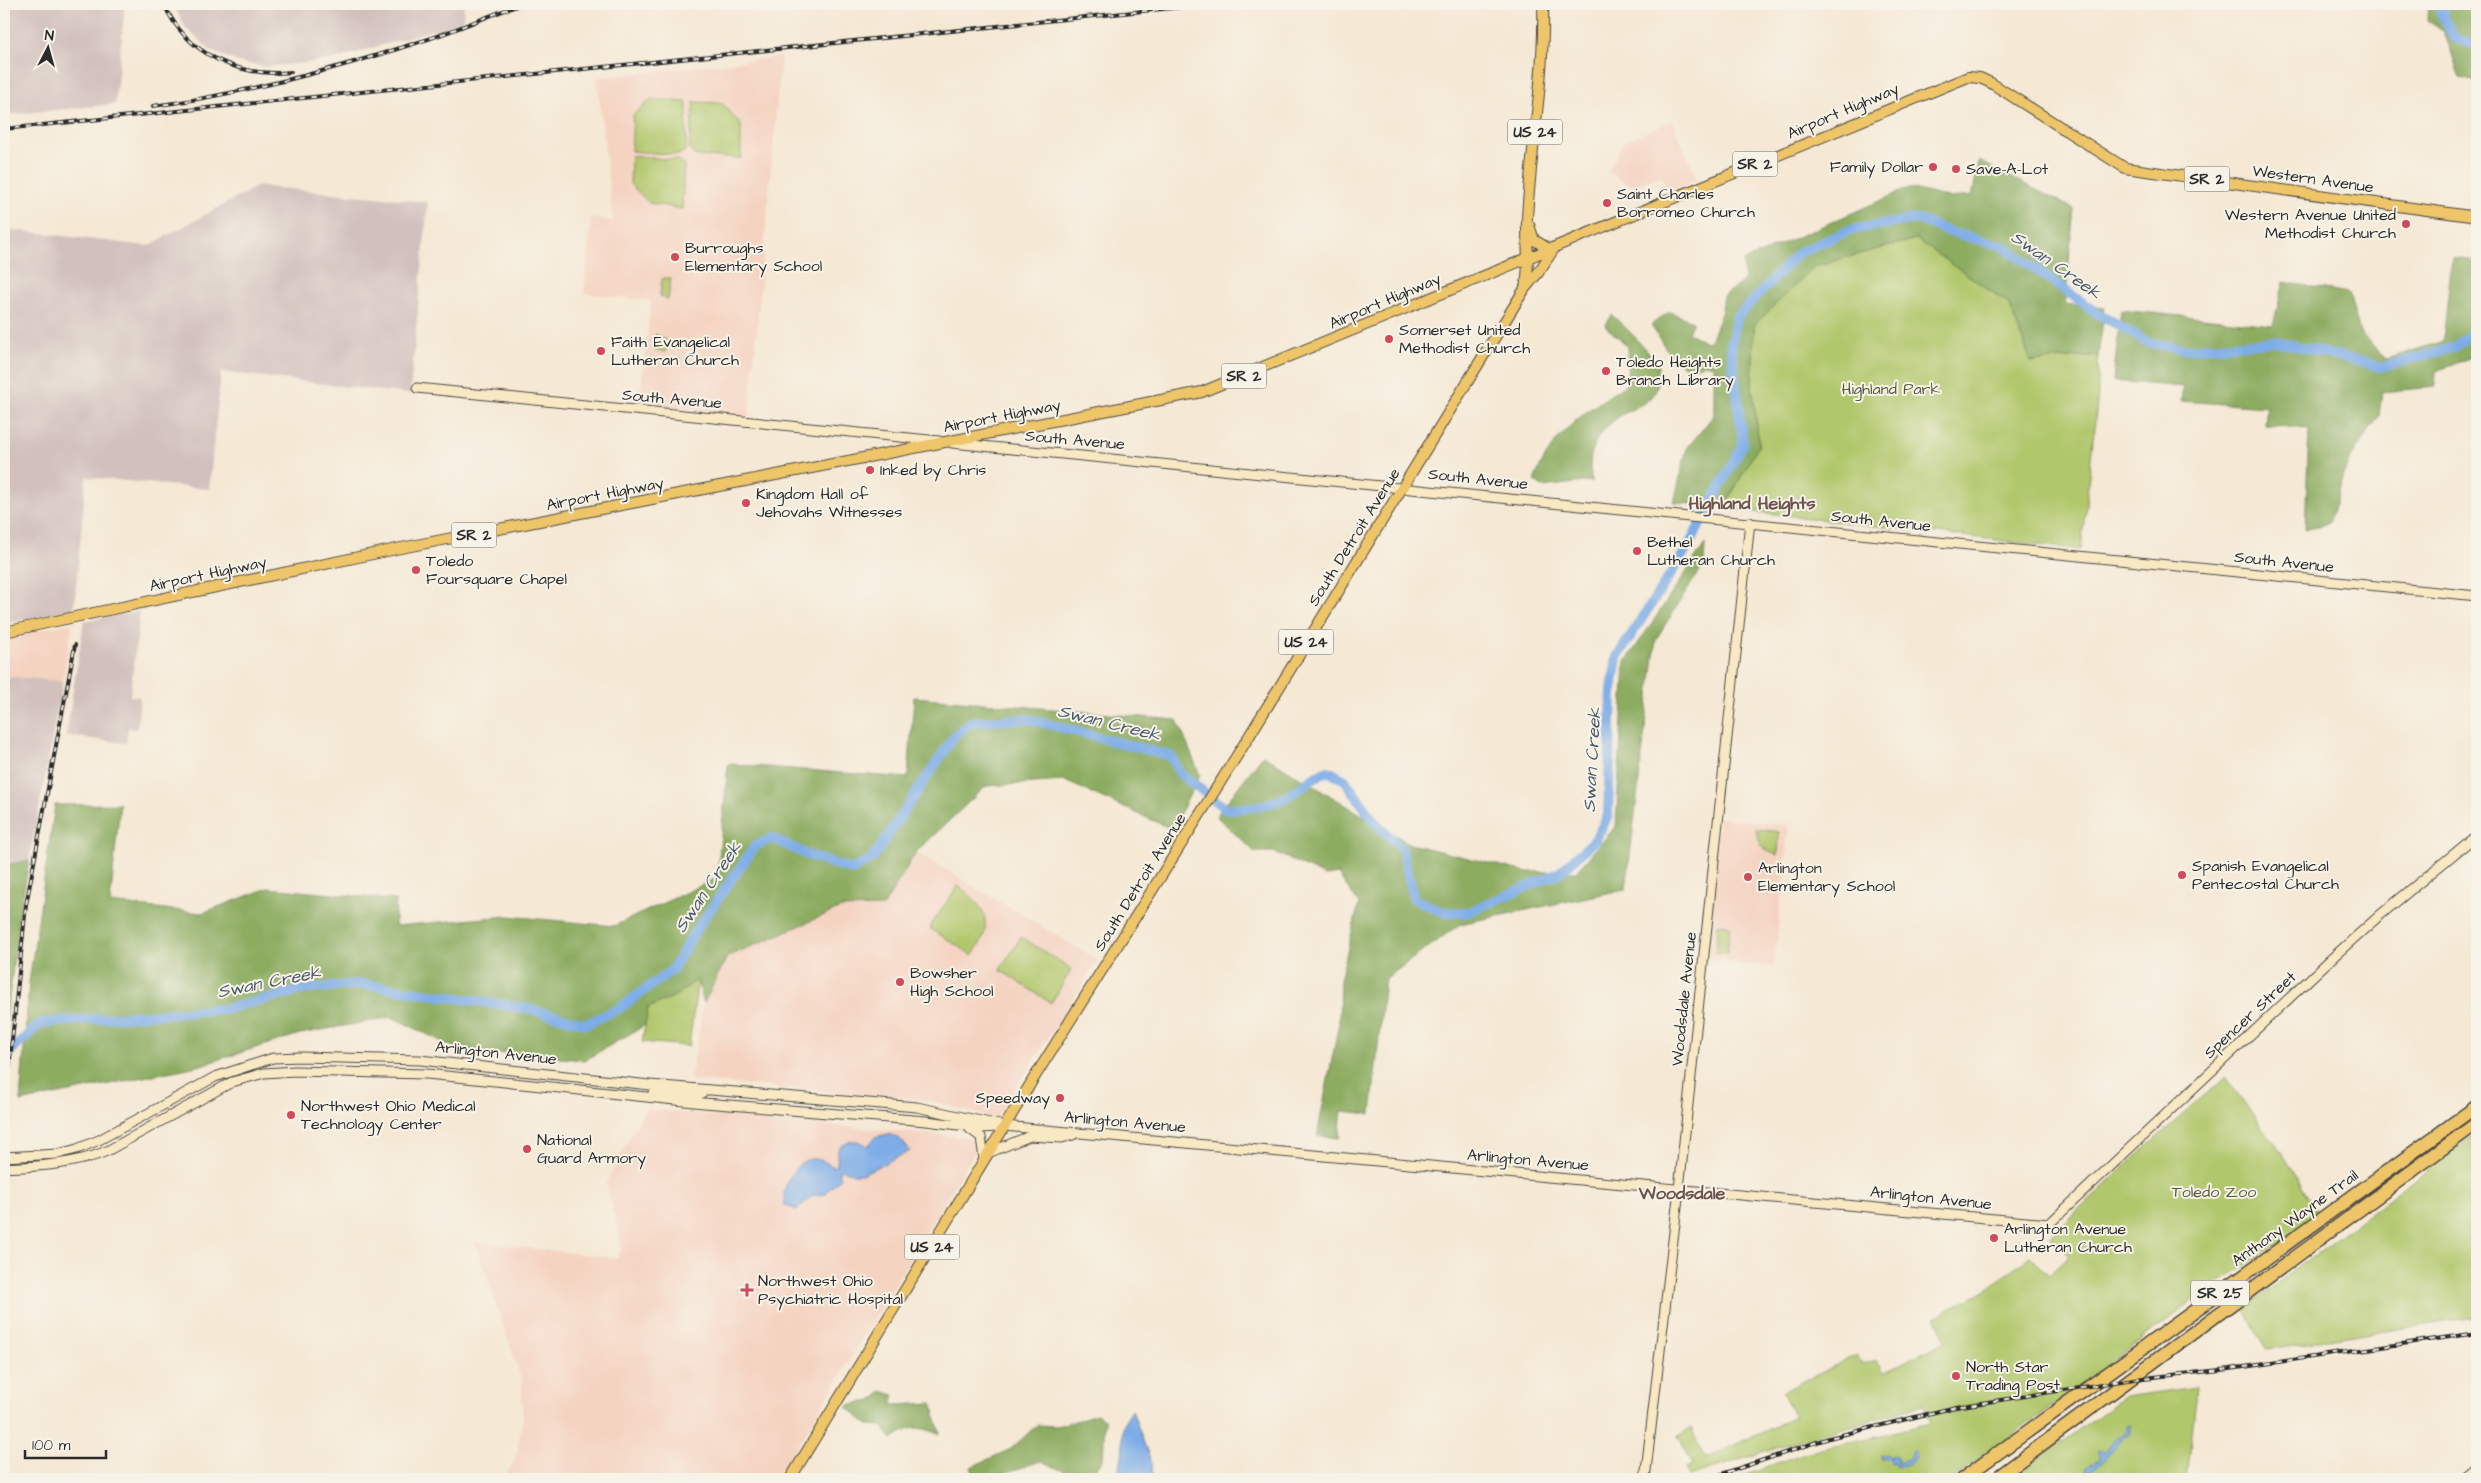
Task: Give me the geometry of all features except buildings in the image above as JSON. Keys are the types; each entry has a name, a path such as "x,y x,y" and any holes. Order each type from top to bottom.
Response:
{"highway":[{"name":"Anthony Wayne Trail","path":"1962,1479 2477,1106"},
{"name":"Anthony Wayne Trail","path":"1995,1479 2477,1124"}],"main road":[{"name":"US 24","path":"1524,290 1527,276 1527,216 1542,57 1543,4"},
{"name":"Western Avenue","path":"1960,78 1972,77 1987,81 2125,168 2477,217"},
{"name":"Airport Highway","path":"4,632 408,547 1202,392 1960,78"},
{"path":"1524,290 1538,273 1552,248 1534,240 1527,216"},
{"name":"South Detroit Avenue","path":"790,1479 1004,1126 1221,780 1524,290"}],"street":[{"name":"South Avenue","path":"417,388 2477,596"},
{"name":"Woodsdale Avenue","path":"1645,1479 1679,1189 1745,522"},
{"name":"Spencer Street","path":"2049,1224 2339,952 2477,835"},
{"name":"Arlington Avenue","path":"4,1157 58,1154 99,1140 215,1076 273,1058 420,1060 705,1090 917,1107 1004,1126 2049,1224"},
{"name":"Arlington Avenue","path":"4,1168 45,1166 89,1159 107,1151 216,1089 264,1073 296,1071 390,1072 983,1128 1004,1126"},
{"path":"550,1087 591,1087 694,1096 701,1094 705,1090"},
{"path":"963,1125 978,1133 981,1137 986,1156 1030,1136 1062,1138 1081,1133"},
{"path":"4,1163 39,1162 58,1154"},
{"path":"2467,1479 2477,1471"}],"shaded area":[{"path":"4,4 125,4 115,104 4,115"},
{"path":"173,4 464,4 463,21 332,60 266,67 238,62 210,50 185,27"},
{"name":"Burroughs Elementary School","path":"781,57 749,418 639,404 651,301 584,293 591,218 613,221 597,78"},
{"path":"1672,121 1698,180 1668,191 1661,176 1631,186 1608,172 1623,142"},
{"path":"258,186 428,202 410,394 221,372 209,489 86,477 74,609 4,624 4,229 148,246"},
{"path":"140,611 130,696 140,697 137,729 128,728 126,743 66,736 84,621"},
{"path":"72,623 63,681 4,676 4,637"},
{"path":"4,676 63,681 29,861 4,865"},
{"name":"Arlington Elementary School","path":"1719,818 1789,825 1774,967 1704,960"},
{"name":"Bowsher High School","path":"916,852 1098,960 996,1119 932,1101 690,1080 704,1003 727,957 841,908 883,907"},
{"name":"Northwest Ohio Psychiatric Hospital","path":"645,1109 975,1138 977,1148 778,1479 503,1479 515,1460 523,1419 522,1381 475,1242 617,1258 622,1247 606,1183"}],"green space":[{"path":"2428,4 2470,4 2472,15 2477,17 2477,81 2460,77 2444,32 2427,20"},
{"path":"651,99 687,102 686,150 679,155 631,151 633,115"},
{"path":"694,102 722,103 741,125 741,158 695,156 689,149"},
{"path":"631,156 678,160 684,165 682,209 649,203 630,184"},
{"path":"1979,161 2074,209 2065,304 2105,308 2098,355 2031,362 2009,304 1916,239 1815,266 1754,325 1752,385 1759,444 1724,508 1674,502 1687,448 1714,415 1714,366 1705,364 1691,369 1673,360 1651,325 1669,312 1693,321 1688,333 1709,343 1722,311 1723,296 1744,281 1743,261 1909,188 1949,198 1972,196"},
{"name":"Highland Park","path":"1916,239 2009,304 2031,362 2098,355 2098,394 2081,550 1724,508 1759,444 1752,385 1754,325 1814,266"},
{"path":"2452,258 2477,261 2477,352 2470,358 2436,371 2435,387 2382,392 2379,416 2348,462 2329,523 2305,529 2309,429 2265,425 2267,407 2181,401 2183,387 2113,381 2121,310 2273,325 2284,282 2349,293 2360,333 2387,359 2443,341"},
{"path":"671,278 668,300 660,296 662,279"},
{"path":"1612,315 1634,336 1658,365 1656,389 1646,402 1617,418 1596,440 1591,459 1592,481 1542,487 1534,481 1551,449 1561,436 1584,414 1627,384 1628,346 1605,326"},
{"path":"656,334 667,341 667,350 664,352 655,350 652,340"},
{"path":"1705,544 1704,564 1656,639 1626,889 1460,924 1385,979 1371,1114 1342,1111 1339,1138 1317,1136 1339,1023 1340,980 1359,904 1338,874 1325,876 1274,852 1255,852 1216,816 1263,755 1410,844 1526,872 1576,872 1616,826 1625,663"},
{"path":"914,697 1177,720 1200,775 1172,829 1065,781 986,786 916,852 883,907 841,908 727,957 704,1003 697,980 675,996 648,1008 645,1025 585,1060 459,1050 392,1017 300,1034 198,1066 20,1102 29,983 55,805 120,804 110,903 202,913 268,888 396,900 395,926 508,916 614,926 717,878 728,764 908,778"},
{"path":"1756,829 1779,832 1778,855 1769,852 1762,846"},
{"path":"29,861 19,917 4,1040 4,865"},
{"path":"958,886 981,909 986,926 984,935 972,955 931,929 931,925"},
{"path":"1718,925 1730,926 1727,953 1715,952"},
{"path":"1021,937 1072,969 1051,1003 1000,970"},
{"path":"698,979 689,1046 642,1042 648,1008 675,996"},
{"name":"Toledo Zoo","path":"2225,1077 2283,1154 2319,1216 2196,1298 2064,1398 1952,1479 1732,1479 1805,1453 1931,1423 1924,1405 1774,1448 1689,1477 1686,1468 1693,1464 1678,1436 1691,1428 1705,1459 1795,1417 1782,1392 1856,1355 1862,1365 1877,1361 1884,1373 1946,1341 1935,1317 1987,1289 2030,1256 2049,1275 2069,1256 2050,1237 2135,1157"},
{"path":"2477,1133 2477,1317 2268,1349 2243,1309"},
{"path":"2197,1387 2187,1479 2011,1479 2124,1397"},
{"path":"882,1391 894,1395 893,1405 932,1403 940,1434 926,1429 915,1428 905,1431 892,1439 882,1426 868,1425 847,1407 851,1404 872,1401"},
{"path":"1097,1414 1105,1420 1103,1460 1089,1479 1081,1479 1041,1461 986,1479 975,1479 971,1467 1011,1449 1037,1425 1057,1426"}],"water":[{"path":"889,1134 901,1140 910,1151 862,1174 854,1174 841,1169 839,1172 841,1178 825,1194 812,1196 797,1210 784,1205 787,1184 794,1170 799,1165 811,1159 817,1159 834,1167 837,1164 838,1149 846,1144 856,1141 868,1146 875,1137"},
{"path":"1132,1410 1152,1465 1153,1479 1110,1479 1121,1463 1124,1427 1126,1418"},
{"path":"2130,1424 2130,1435 2121,1439 2117,1446 2086,1478 2087,1468 2100,1459 2097,1451 2101,1450 2104,1453 2116,1438 2126,1433 2127,1426"},
{"path":"1913,1451 1915,1458 1911,1464 1897,1466 1896,1463 1890,1462 1886,1458 1881,1461 1881,1456 1888,1455 1891,1459 1893,1456 1897,1457 1898,1462 1909,1459 1910,1452"}],"waterway":[{"name":"Swan Creek","path":"2447,4 2441,13 2454,38 2477,45"},
{"name":"Swan Creek","path":"4,1057 41,1023 225,1009 307,989 361,984 525,1008 586,1024 620,1008 672,970 694,933 755,846 772,838 807,855 852,870 873,858 955,735 971,722 1028,719 1171,756 1180,774 1226,809 1273,803 1328,771 1345,780 1373,820 1402,849 1414,899 1443,912 1466,913 1559,873 1595,840 1608,816 1612,689 1617,657 1688,547 1743,444 1731,346 1736,318 1798,253 1850,230 1916,219 1950,232 2003,246 2097,313 2149,343 2188,349 2276,341 2382,367 2455,347 2477,328"}],"railway":[{"path":"164,4 174,22 186,37 216,59 252,71 291,72"},
{"path":"153,106 254,88 321,71 432,38 522,4"},
{"path":"4,129 1211,4"},
{"path":"8,1079 26,905 75,645"},
{"path":"1707,1479 1829,1438 1956,1407 2134,1379 2230,1369 2477,1333"}],"place":[{"name":"Family Dollar","path":"1933,167"},
{"name":"Save-A-Lot","path":"1956,169"},
{"name":"Saint Charles Borromeo Church","path":"1607,203"},
{"name":"Western Avenue United Methodist Church","path":"2406,224"},
{"name":"Burroughs Elementary School","path":"675,257"},
{"name":"Somerset United Methodist Church","path":"1389,339"},
{"name":"Faith Evangelical Lutheran Church","path":"601,351"},
{"name":"Toledo Heights Branch Library","path":"1606,371"},
{"name":"Inked by Chris","path":"870,470"},
{"name":"Kingdom Hall of Jehovahs Witnesses","path":"746,503"},
{"name":"Bethel Lutheran Church","path":"1637,551"},
{"name":"Toledo Foursquare Chapel","path":"416,570"},
{"name":"Spanish Evangelical Pentecostal Church","path":"2182,875"},
{"name":"Arlington Elementary School","path":"1748,877"},
{"name":"Bowsher High School","path":"900,982"},
{"name":"Speedway","path":"1060,1098"},
{"name":"Northwest Ohio Medical Technology Center","path":"291,1115"},
{"name":"National Guard Armory","path":"527,1149"},
{"name":"Arlington Avenue Lutheran Church","path":"1994,1238"},
{"name":"Northwest Ohio Psychiatric Hospital","path":"747,1290"},
{"name":"North Star Trading Post","path":"1956,1376"}],"district":[{"name":"Highland Heights","path":"1752,503"},
{"name":"Woodsdale","path":"1682,1193"}]}
